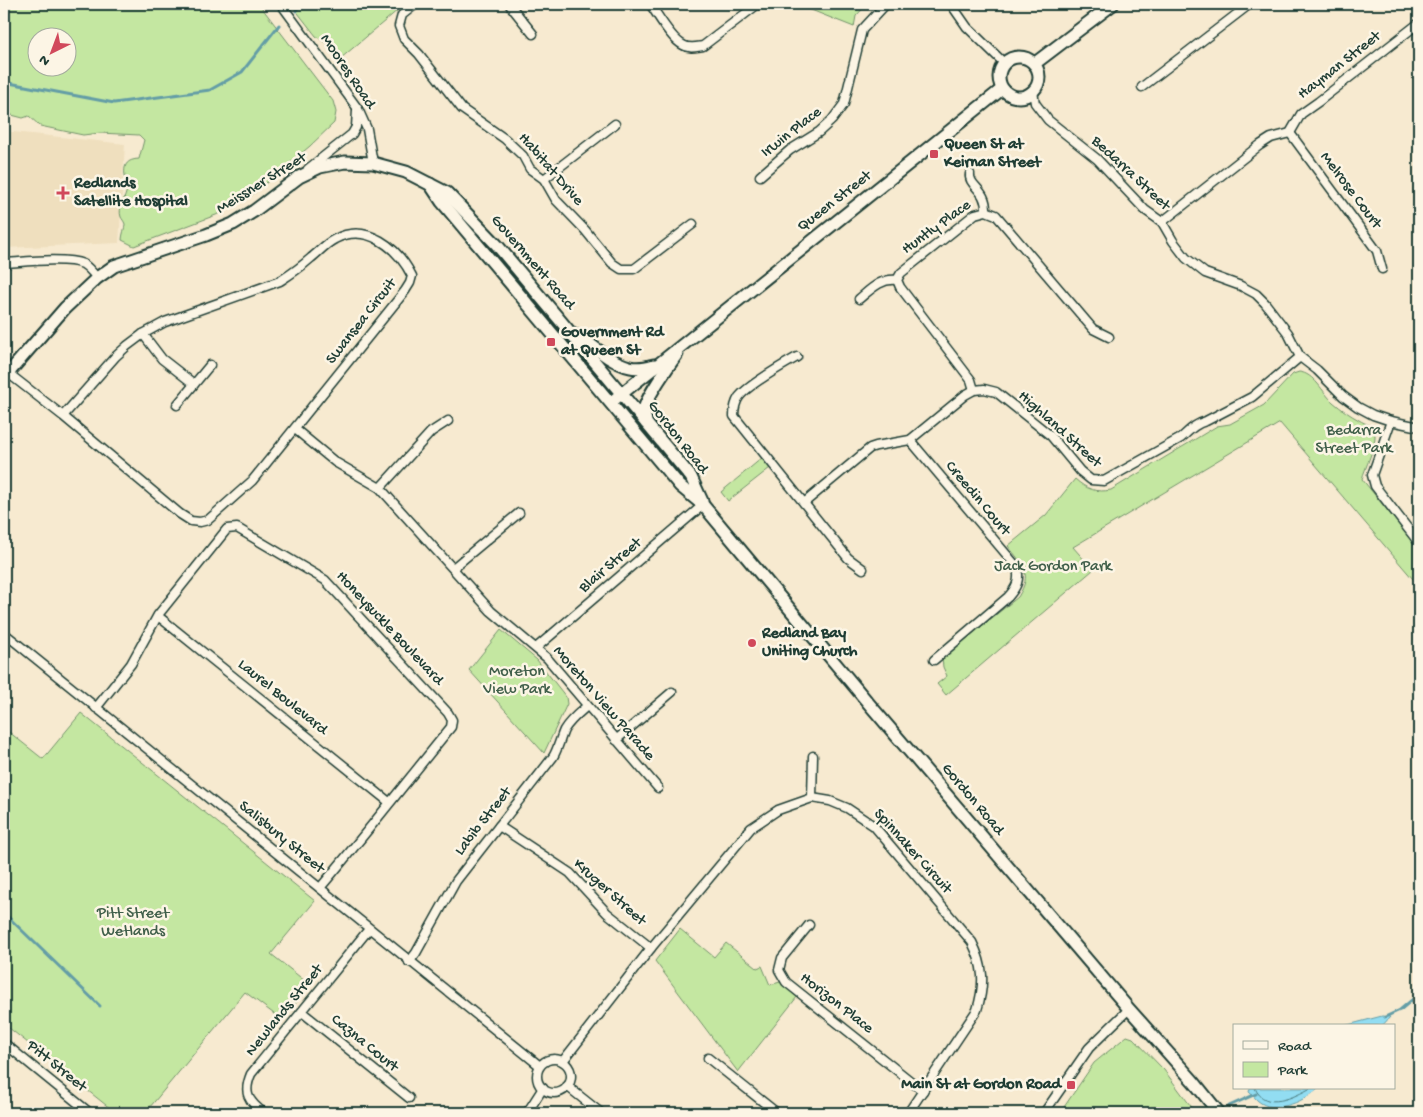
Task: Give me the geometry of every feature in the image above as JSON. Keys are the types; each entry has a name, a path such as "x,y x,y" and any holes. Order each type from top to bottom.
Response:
{"street":[{"name":"Moores Road","path":"281,4 358,109 368,134 373,163"},
{"name":"Habitat Drive","path":"416,4 402,15 399,26 404,39 419,54 462,109 505,139 522,156 530,168 544,179 556,200 585,230 612,264 621,269 634,269 693,224"},
{"path":"509,4 533,34"},
{"path":"650,4 675,38 682,45 692,48 703,46 758,4"},
{"name":"Irwin Place","path":"760,176 790,150 819,132 832,120 844,104 862,30 886,4"},
{"path":"951,4 967,27 1004,63"},
{"path":"1034,64 1113,4"},
{"path":"1142,87 1250,4"},
{"name":"Hayman Street","path":"1290,133 1301,114 1419,22"},
{"path":"1017,57 1024,58 1034,64 1037,69 1038,82 1033,92 1020,97 1013,97 1002,89 998,78 1004,63 1017,57"},
{"name":"Queen Street","path":"610,403 1002,89"},
{"name":"Bedarra Street","path":"1033,92 1035,103 1048,120 1097,159 1145,210 1162,222 1186,258 1196,268 1242,286 1256,294 1288,333 1300,357 1317,370 1343,396 1358,407 1390,422 1419,427"},
{"path":"299,177 352,134 356,127 358,109"},
{"path":"544,179 616,124"},
{"path":"1162,222 1260,145 1271,138 1290,133"},
{"name":"Melrose Court","path":"1290,133 1377,251 1382,269"},
{"name":"Meissner Street","path":"6,375 65,308 97,278 114,266 233,224 254,211 299,177 320,167 335,164 373,163"},
{"name":"Government Road","path":"373,163 406,172 447,193 496,245 621,394"},
{"path":"970,174 971,182 981,192 986,201 986,211"},
{"name":"Government Road","path":"430,184 442,202 610,403"},
{"name":"Huntly Place","path":"974,390 971,380 900,287 897,280 900,273 975,214 986,211 996,215 1093,329 1109,337"},
{"name":"Swansea Circuit","path":"6,375 63,416 180,514 190,521 200,522 208,520 216,514 252,480 295,429 410,283 412,276 390,247 376,237 354,234 336,238 280,281 165,322 143,334 115,357 63,416"},
{"path":"4,263 57,261 78,263 85,265 97,278"},
{"path":"859,299 882,281 897,280"},
{"path":"564,325 614,360 630,367 641,368 657,365"},
{"path":"143,334 162,359 194,384"},
{"name":"Queen Street","path":"646,422 644,410 647,404 666,369 687,340"},
{"name":"Highland Street","path":"974,390 984,389 996,392 1051,436 1080,471 1091,480 1104,481 1181,438 1199,423 1252,397 1300,357"},
{"path":"797,358 777,368 740,396 734,407 734,416 848,558 863,568"},
{"path":"177,405 210,365"},
{"path":"804,503 870,448 910,440 965,395 974,390"},
{"name":"Gordon Road","path":"621,394 691,477 703,505"},
{"name":"Gordon Road","path":"610,403 680,486 703,505 1129,1010 1194,1082 1219,1113"},
{"path":"380,488 431,432 448,421"},
{"path":"1390,422 1372,475 1375,486 1419,543"},
{"name":"Moreton View Parade","path":"295,429 335,462 380,488 491,611 546,658 658,788"},
{"name":"Creedin Court","path":"910,440 1017,567 1019,578 1016,588 1008,597 934,660"},
{"name":"Blair Street","path":"536,648 703,505"},
{"path":"452,568 519,513"},
{"name":"Honeysuckle Boulevard","path":"96,708 131,664 158,616 227,529 237,528 325,580 357,616 390,648 448,713 452,720 451,728 389,802 376,822 320,888"},
{"name":"Laurel Boulevard","path":"158,616 389,802"},
{"name":"Salisbury Street","path":"4,633 540,1066"},
{"path":"616,740 672,692"},
{"name":"Labib Street","path":"409,962 416,953 456,881 553,758 570,721 587,706"},
{"path":"562,1061 651,948 751,828 778,810 812,798 813,756"},
{"name":"Spinnaker Circuit","path":"812,798 847,808 874,826 972,942 980,957 983,973 977,1010 908,1113"},
{"name":"Kruger Street","path":"499,826 570,873 607,913 651,948"},
{"name":"Horizon Place","path":"809,925 782,958 779,970 786,982 923,1091"},
{"name":"Newlands Street","path":"264,1113 247,1096 247,1084 251,1074 369,929"},
{"path":"1044,1113 1089,1048 1129,1010"},
{"name":"Cazna Court","path":"302,1012 409,1098"},
{"name":"Pitt Street","path":"4,1043 90,1113"},
{"path":"708,1058 777,1113"},
{"path":"549,1059 562,1061 570,1070 571,1076 567,1086 558,1092 552,1092 543,1088 537,1078 540,1066 549,1059"},
{"path":"567,1086 601,1113"},
{"path":"527,1113 543,1088"}],"shaded area":[{"name":"Redlands Satellite Hospital","path":"4,131 125,144 119,243 4,248"}],"green space":[{"path":"4,4 259,4 333,101 336,112 334,123 310,146 247,199 216,215 134,246 122,240 125,224 120,211 126,193 125,167 132,160 139,159 144,140 139,135 100,133 83,135 40,126 29,116 23,118 4,113"},
{"path":"291,4 405,4 340,59 328,44 316,36"},
{"path":"796,4 867,4 856,16 854,27"},
{"name":"Jack Gordon Park","path":"1299,372 1309,376 1336,405 1369,426 1375,432 1374,445 1362,479 1419,550 1419,586 1280,423 1073,547 1093,570 946,695 937,684 947,676 942,658 1018,597 1025,582 1022,564 1008,546 1046,515 1075,479 1092,489 1101,491 1111,490 1217,426 1230,424 1264,405 1293,374"},
{"path":"762,458 770,468 728,501 721,492"},
{"name":"Moreton View Park","path":"501,630 537,660 566,697 567,704 544,753 469,670"},
{"name":"Pitt Street Wetlands","path":"81,713 315,901 271,954 310,985 282,1020 245,992 145,1113 116,1113 4,1024 4,728 43,759"},
{"path":"680,929 714,957 726,943 757,968 762,966 770,985 780,982 797,997 738,1072 655,961"},
{"path":"1127,1036 1133,1038 1164,1070 1196,1113 1066,1113 1062,1110 1094,1063"}],"water":[{"path":"1382,1016 1390,1017 1384,1024 1352,1024"},
{"path":"1250,1090 1317,1090 1299,1101 1275,1107 1260,1102 1249,1092"}],"waterway":[{"path":"296,11 300,4"},
{"path":"4,82 114,103 210,90 242,72 279,25"},
{"path":"4,913 100,1006"},
{"path":"1385,1017 1400,1010 1419,994"},
{"path":"1229,1106 1256,1094"}],"place":[{"name":"Queen St at Keirnan Street","path":"934,154"},
{"name":"Redlands Satellite Hospital","path":"63,193"},
{"name":"Government Rd at Queen St","path":"551,342"},
{"name":"Redland Bay Uniting Church","path":"752,643"},
{"name":"Main St at Gordon Road","path":"1071,1085"}],"park label":[{"name":"Bedarra Street Park","path":"1354,440"}]}
